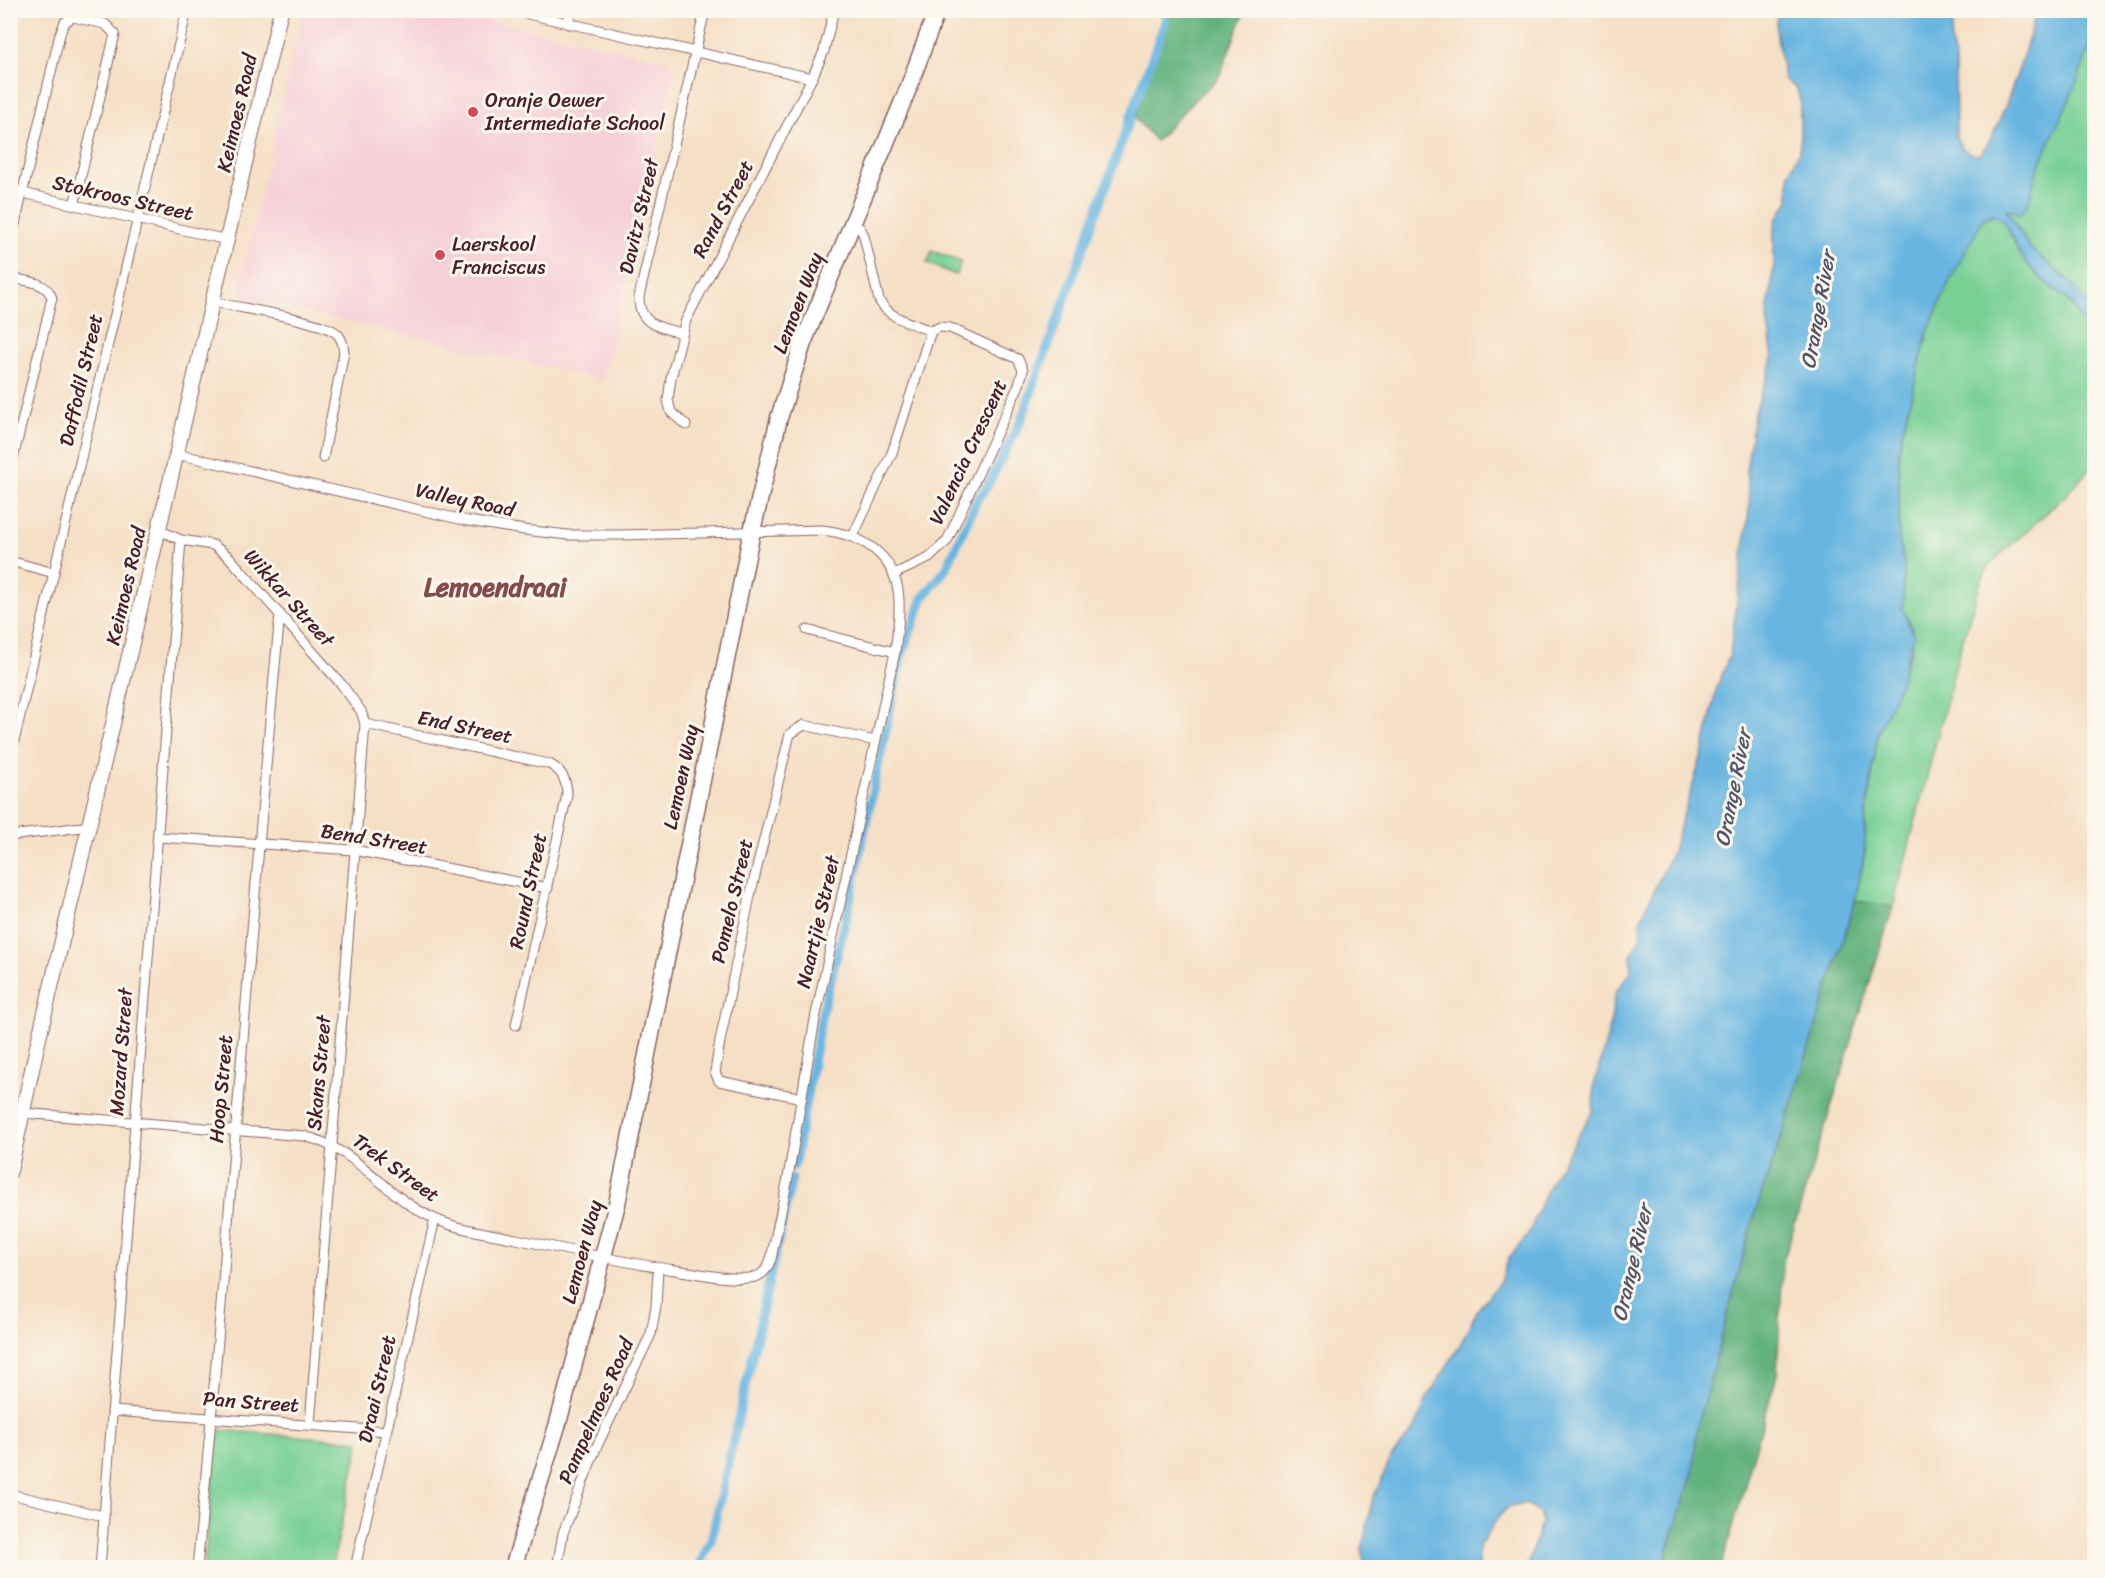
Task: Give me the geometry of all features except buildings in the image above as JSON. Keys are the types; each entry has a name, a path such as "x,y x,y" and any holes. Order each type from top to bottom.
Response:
{"highway":[{"name":"Lemoen Way","path":"513,1568 558,1423 617,1204 766,464 799,354 908,89 937,10"}],"street":[{"name":"Daffodil Street","path":"10,758 187,10"},
{"name":"Keimoes Road","path":"10,1171 281,10"},
{"path":"510,10 813,78"},
{"path":"568,24 571,10"},
{"name":"Davitz Street","path":"682,333 659,327 646,320 640,310 639,297 705,10"},
{"name":"Rand Street","path":"686,425 671,412 668,400 682,333 694,302 813,78 824,51 834,10"},
{"path":"10,245 63,26 74,17 105,24 115,34 74,205"},
{"name":"Stokroos Street","path":"10,190 227,240"},
{"path":"852,222 861,229 864,236 879,300 884,309 931,331 892,453 853,536"},
{"path":"10,278 47,288 52,298 13,451 10,471"},
{"path":"213,302 314,324 340,337 344,352 322,458"},
{"name":"Valencia Crescent","path":"894,574 929,558 947,541 1005,419 1023,370 1020,361 1011,354 950,328 940,327 931,331"},
{"name":"Valley Road","path":"177,454 468,521 524,530 590,535 752,531"},
{"name":"Wikkar Street","path":"159,530 181,540 213,545 222,551 354,700 365,724"},
{"path":"752,531 821,530 853,536 872,547 894,574"},
{"name":"Mozard Street","path":"99,1568 181,540"},
{"path":"10,561 54,573"},
{"name":"Naartjie Street","path":"760,1275 767,1270 771,1259 815,1019 895,652 900,599 894,574"},
{"name":"Hoop Street","path":"197,1568 212,1416 258,844 280,614"},
{"path":"807,630 895,652"},
{"name":"End Street","path":"365,724 556,768"},
{"name":"Skans Street","path":"310,1424 365,724"},
{"name":"Pomelo Street","path":"802,1098 719,1081 715,1072 720,1041 750,896 790,734 804,725 875,741"},
{"name":"Round Street","path":"516,1025 567,795 567,785 556,768"},
{"path":"10,836 90,826"},
{"name":"Bend Street","path":"158,837 354,850 548,888"},
{"name":"Trek Street","path":"22,1113 304,1136 331,1144 356,1160 410,1206 435,1219 603,1258 658,1268 718,1276 750,1278 760,1275"},
{"name":"Draai Street","path":"355,1568 435,1219"},
{"name":"Pampelmoes Road","path":"557,1568 563,1533 596,1448 651,1334 656,1306 658,1268"},
{"name":"Pan Street","path":"112,1411 212,1416 386,1431"},
{"path":"10,1494 103,1516"}],"shaded area":[{"path":"303,11 447,11 671,61 675,70 603,380 245,298 239,289"}],"green space":[{"path":"1168,11 1245,11 1218,79 1198,96 1156,141 1135,118"},
{"path":"2094,23 2094,313 2071,283 2030,248 2007,210 2012,209 2018,214 2026,207 2037,172 2089,42"},
{"path":"1994,214 2005,222 2020,254 2036,274 2070,302 2094,342 2094,464 2065,496 1989,565 1981,581 1962,642 1893,907 1855,901 1865,851 1865,823 1878,733 1912,650 1912,628 1903,609 1904,564 1899,540 1899,451 1902,433 1928,331 1949,282 1983,219"},
{"path":"932,251 961,262 956,275 927,263"},
{"path":"1855,901 1893,907 1783,1262 1777,1374 1722,1565 1721,1568 1662,1568 1693,1472 1697,1428 1754,1215 1777,1150"},
{"path":"218,1430 360,1441 332,1567 204,1567"}],"water":[{"name":"Orange River","path":"1777,11 1953,11 1951,42 1955,58 1956,137 1963,149 1976,156 1984,148 2003,113 2036,11 2094,11 2093,30 2081,71 2044,154 2027,206 2020,215 2012,209 2007,210 2030,248 2071,283 2094,313 2094,342 2070,302 2036,274 2020,254 2005,222 1994,214 1983,219 1949,282 1928,331 1902,433 1899,451 1899,540 1904,564 1903,609 1914,635 1899,686 1878,733 1865,823 1865,851 1855,901 1777,1150 1754,1215 1697,1428 1693,1472 1662,1567 1527,1567 1541,1523 1540,1514 1526,1504 1517,1504 1506,1509 1479,1546 1479,1567 1361,1567 1364,1560 1362,1548 1372,1501 1392,1456 1415,1428 1428,1396 1459,1347 1478,1309 1501,1280 1509,1258 1528,1235 1550,1183 1593,1111 1594,1085 1609,1031 1616,991 1631,972 1631,955 1641,936 1640,921 1672,852 1704,748 1716,690 1730,654 1750,503 1746,472 1754,415 1773,359 1767,317 1774,264 1774,232 1776,220 1789,201 1789,174 1800,150 1800,100 1797,89 1784,79 1776,30"}],"waterway":[{"path":"794,1166 822,1013 845,924 901,657 923,598 946,569 977,500 987,487 1021,421 1165,22 1165,10"},
{"path":"698,1568 711,1540 792,1179"}],"place":[{"name":"Oranje Oewer Intermediate School","path":"473,112"},
{"name":"Laerskool Franciscus","path":"440,255"}],"district":[{"name":"Lemoendraai","path":"495,587"}]}
